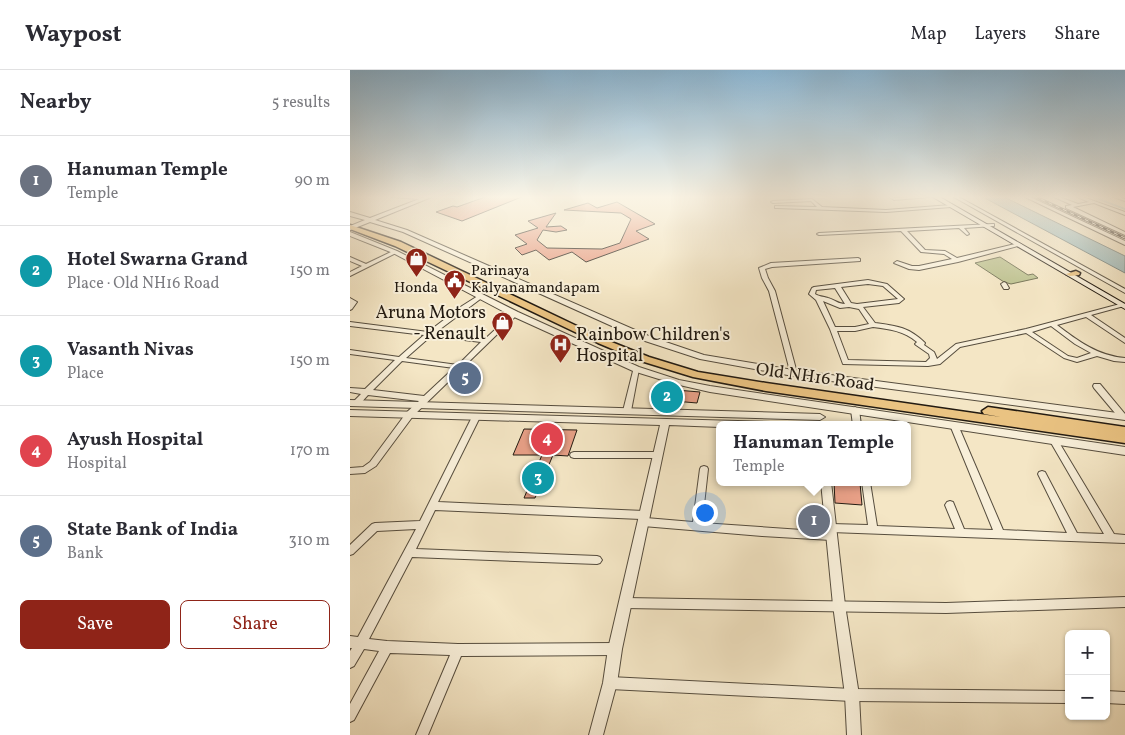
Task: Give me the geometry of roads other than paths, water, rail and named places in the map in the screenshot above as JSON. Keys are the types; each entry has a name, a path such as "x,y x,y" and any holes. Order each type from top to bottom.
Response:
{"main road":[{"name":"Old NH16 Road","path":"362,227 617,348 672,369 758,386 1125,439"},
{"name":"Old NH16 Road","path":"365,227 390,235 633,347 691,366 738,376 1125,431"},
{"path":"992,227 1019,245 1073,274"},
{"path":"992,227 1122,305"}],"street":[{"path":"359,227 395,252 515,314 636,370 710,389 1125,451"},
{"path":"373,227 409,233 654,342 703,357 793,373 1124,417"},
{"path":"818,234 945,227"},
{"path":"961,227 967,234"},
{"path":"1010,227 1125,291"},
{"path":"1091,227 1125,243"},
{"path":"1110,227 1125,234"},
{"path":"903,230 923,251 945,253 958,260"},
{"path":"911,268 958,260 1019,245"},
{"path":"350,274 395,252"},
{"path":"350,259 367,266"},
{"path":"793,373 772,291 764,278 762,268 771,264 858,260"},
{"path":"897,263 920,273"},
{"path":"868,282 885,285 901,299 900,301 857,306 840,306 819,299 812,294 814,289 837,286 868,282"},
{"path":"837,286 849,305 860,308 873,325"},
{"path":"353,403 454,313 481,296"},
{"path":"819,299 845,362 928,364 938,362 958,345 1027,331 1122,305 1125,312"},
{"path":"350,300 354,302 350,308"},
{"path":"350,471 365,470 373,464 410,414 515,314"},
{"path":"1087,315 1125,341"},
{"path":"350,324 487,341"},
{"path":"1052,324 1096,354 1109,359 1125,360"},
{"path":"833,329 855,329 873,325 896,328 912,334 922,343 918,344 932,353 934,359 928,364"},
{"path":"1027,331 1066,358 1078,360 1096,354"},
{"path":"350,352 460,367"},
{"path":"620,414 636,370"},
{"path":"1097,386 1124,417"},
{"path":"350,390 423,402"},
{"path":"353,403 423,402 620,414 820,421 820,406"},
{"path":"855,410 856,421"},
{"path":"350,413 476,417 620,414 665,421 716,423"},
{"path":"350,662 355,642 409,553 476,417"},
{"path":"596,735 610,683 611,649 625,603 665,421"},
{"path":"954,425 1000,535"},
{"path":"1054,440 1112,538"},
{"path":"574,455 657,455"},
{"path":"696,526 704,469"},
{"path":"1042,474 1074,537"},
{"path":"826,486 839,605 852,695 854,735"},
{"path":"866,486 872,530"},
{"path":"950,504 961,534"},
{"path":"433,506 643,519 696,526 831,532 872,530 1125,540"},
{"path":"350,551 375,527 422,525"},
{"path":"409,553 597,560"},
{"path":"625,603 946,608 1125,602"},
{"path":"355,642 387,647 458,650 611,649"},
{"path":"350,716 387,647"},
{"path":"422,735 458,650"},
{"path":"610,683 852,695 1065,697"},
{"path":"1110,698 1125,698"}],"water":[{"path":"1039,227 1066,227 1125,256 1125,273"}],"railway":[{"path":"1101,227 1125,238"}],"place":[{"name":"Honda","path":"416,278"},
{"name":"Parinaya Kalyanamandapam","path":"455,299"},
{"name":"Aruna Motors - Renault","path":"502,342"},
{"name":"Rainbow Children's Hospital","path":"560,364"},
{"name":"State Bank of India","path":"465,378"},
{"name":"Hotel Swarna Grand","path":"667,397"},
{"name":"Ayush Hospital","path":"547,439"},
{"name":"Vasanth Nivas","path":"538,478"},
{"name":"Hanuman Temple","path":"814,521"}]}
